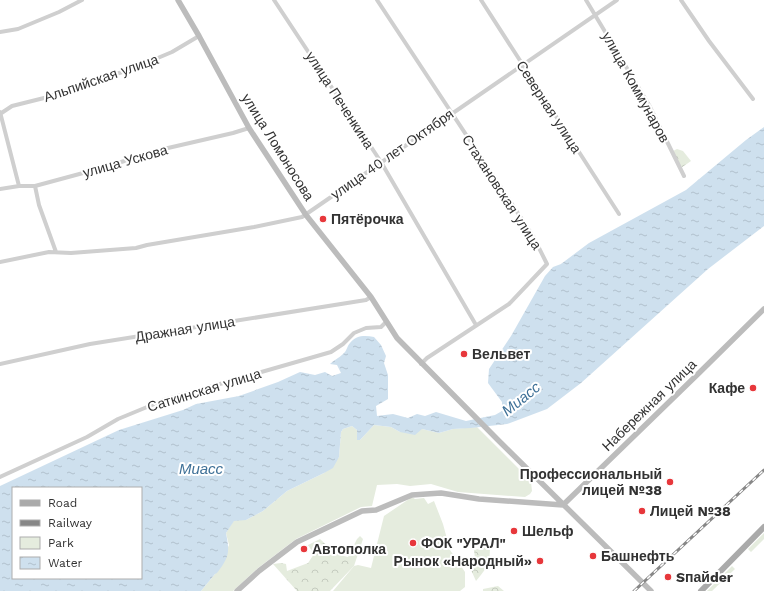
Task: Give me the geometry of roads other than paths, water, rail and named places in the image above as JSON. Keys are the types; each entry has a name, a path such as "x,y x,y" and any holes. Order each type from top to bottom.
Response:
{"main road":[{"path":"701,591 764,527"}],"street":[{"path":"0,32 18,29 59,12 82,0"},
{"name":"улица Ломоносова","path":"178,0 200,36 249,128 306,215 371,297 397,338 651,591"},
{"name":"улица Печенкина","path":"274,0 381,162 476,325"},
{"name":"Стахановская улица","path":"377,0 533,236 547,264 509,304 476,325"},
{"name":"Северная улица","path":"481,0 619,214"},
{"name":"улица Коммунаров","path":"586,0 596,14 649,105 684,176"},
{"name":"улица 40 лет Октября","path":"0,262 49,252 71,253 136,248 302,218 451,113 617,0"},
{"path":"681,0 709,41 753,98"},
{"name":"Альпийская улица","path":"0,114 12,106 48,98 134,68 172,52 200,36"},
{"path":"0,114 19,186"},
{"name":"улица Ускова","path":"0,189 19,186 35,186 109,166 155,151 249,128"},
{"path":"35,186 39,205 56,252"},
{"name":"Дражная улица","path":"0,364 90,344 366,300 371,297"},
{"name":"Набережная улица","path":"563,505 764,308"},
{"name":"Саткинская улица","path":"0,477 87,437 118,419 164,400 331,352 343,344 354,333 366,328 381,327 386,322"},
{"path":"422,364 427,358 476,325"},
{"path":"237,591 259,571 297,542 362,511 376,510 412,495 441,493 479,499 563,505"}],"water":[{"name":"Миасс","path":"764,127 764,226 708,269 581,383 547,409 507,424 453,429 439,433 422,429 415,435 400,432 391,427 374,425 360,440 357,440 357,430 352,426 343,429 341,432 339,457 333,468 287,491 263,511 246,520 234,521 226,533 228,554 226,559 217,573 201,591 0,591 0,486 119,430 183,410 196,404 239,396 278,382 300,372 315,375 325,372 332,376 341,373 337,365 330,364 344,353 352,340 355,338 364,336 374,337 381,345 386,356 384,363 388,375 388,399 376,406 377,416 393,414 408,418 417,414 425,416 436,412 466,421 495,415 502,411 502,402 488,383 489,369 511,336 545,276 553,267 561,264 589,243 686,190"}],"railway":[{"path":"634,591 764,470"}],"place":[{"name":"Пятёрочка","path":"323,219"},
{"name":"Вельвет","path":"464,354"},
{"name":"Кафе","path":"753,388"},
{"name":"Профессиональный лицей №38","path":"670,482"},
{"name":"Лицей №38","path":"642,511"},
{"name":"Шельф","path":"514,531"},
{"name":"ФОК \"УРАЛ\"","path":"413,543"},
{"name":"Автополка","path":"304,549"},
{"name":"Башнефть","path":"593,556"},
{"name":"Рынок «Народный»","path":"540,561"},
{"name":"Sпайder","path":"668,577"}]}
